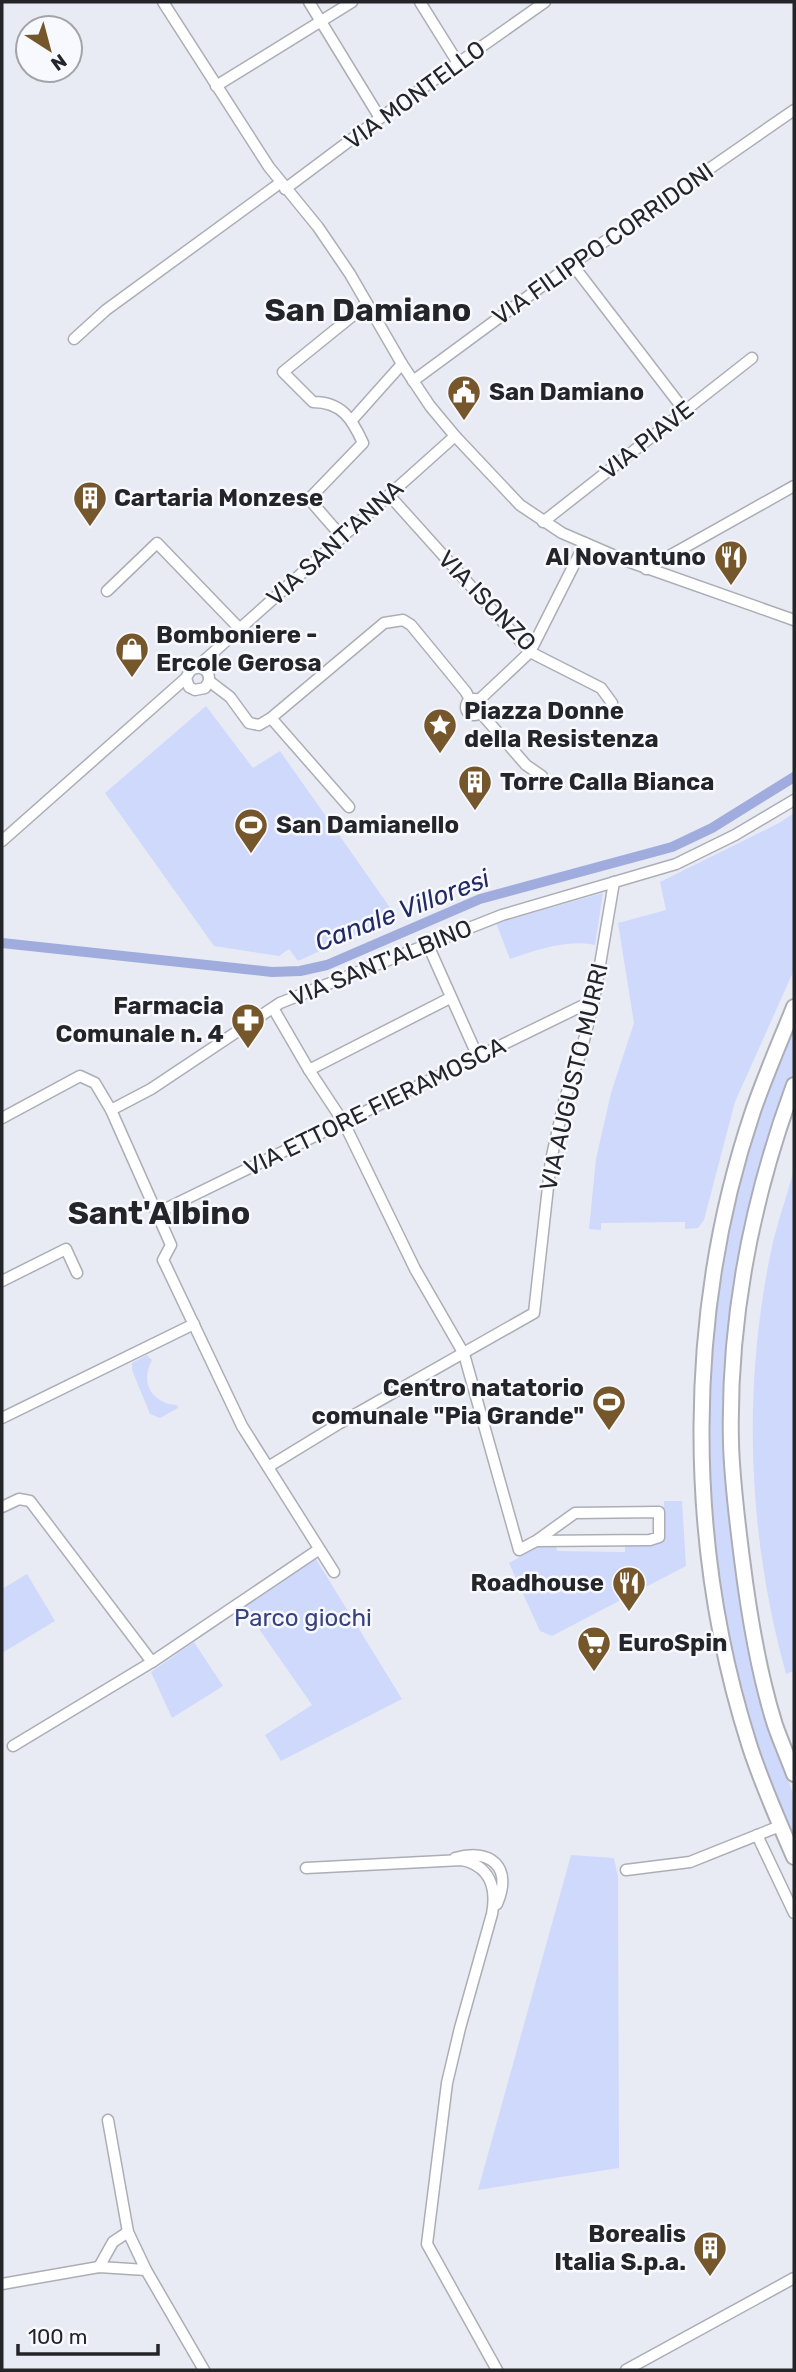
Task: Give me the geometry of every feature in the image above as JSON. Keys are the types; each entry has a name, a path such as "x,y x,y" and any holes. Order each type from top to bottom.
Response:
{"main road":[{"path":"794,1007 753,1113 723,1225 711,1287 703,1410 703,1508 718,1619 749,1744 794,1857"},
{"path":"794,1085 774,1142 749,1241 738,1302 731,1442 736,1515 751,1624 761,1674 794,1774"}],"street":[{"path":"163,2 283,186 324,236 413,381 454,436 520,505 542,522 646,569 794,620"},
{"path":"309,2 380,118"},
{"path":"216,86 352,2"},
{"path":"420,2 458,63"},
{"name":"VIA MONTELLO","path":"74,340 106,310 545,2"},
{"name":"VIA FILIPPO CORRIDONI","path":"413,381 572,264 794,110"},
{"path":"572,264 684,411"},
{"path":"342,537 309,499 363,443 352,420 329,402 313,402 283,372 367,304"},
{"name":"VIA PIAVE","path":"542,522 752,358"},
{"path":"352,420 402,364"},
{"name":"VIA SANT'ANNA","path":"2,841 454,436"},
{"path":"646,569 794,486"},
{"name":"VIA ISONZO","path":"389,495 530,652 601,688 612,703"},
{"path":"107,591 158,543 239,628"},
{"path":"475,700 530,652 585,543"},
{"path":"197,667 207,681 230,697 251,724 259,725 271,718 384,623 403,620 411,625 466,692 482,705 480,712 526,765 542,776"},
{"path":"171,692 191,689 198,691 207,681 215,650"},
{"path":"186,678 191,689"},
{"path":"271,718 349,807"},
{"name":"VIA SANT'ALBINO","path":"111,1110 151,1089 280,1003 502,915 676,864 704,852 794,800"},
{"name":"VIA AUGUSTO MURRI","path":"464,1354 534,1313 556,1130 581,1052 594,1000 614,882"},
{"path":"427,943 478,1057"},
{"path":"309,1070 450,998"},
{"name":"VIA ETTORE FIERAMOSCA","path":"157,1213 594,1000"},
{"path":"273,1009 344,1122 415,1269 464,1354 519,1550 575,1513 659,1512 659,1537 650,1540 536,1541"},
{"path":"2,1118 80,1076 95,1083 111,1110 171,1245 163,1260 242,1426 334,1572"},
{"path":"2,1281 65,1249 77,1273"},
{"path":"2,1418 194,1324"},
{"path":"268,1467 340,1423 464,1354"},
{"path":"2,1507 19,1499 30,1501 152,1661"},
{"path":"13,1746 152,1661 318,1550"},
{"path":"626,1870 690,1862 780,1826"},
{"path":"757,1835 794,1913"},
{"path":"306,1868 445,1861 476,1854 496,1863 501,1873 503,1884 492,1914 447,2083 427,2245 497,2370"},
{"path":"108,2120 128,2232 146,2270 204,2370"},
{"path":"99,2267 113,2242 128,2232"},
{"path":"2,2284 99,2267 146,2270"},
{"path":"626,2370 794,2278"}],"green space":[{"name":"San Damianello","path":"206,706 253,768 280,751 396,916 298,961 289,949 279,956 214,946 105,793"},
{"path":"794,813 794,970 735,1102 704,1220 698,1228 685,1229 685,1222 601,1223 601,1230 589,1229 596,1159 611,1093 634,1023 618,923 666,910 660,882"},
{"path":"603,893 595,945 563,944 510,959 496,923"},
{"path":"794,1024 794,1070 763,1161 726,1438 730,1521 745,1630 762,1701 794,1797 794,1845 755,1741 726,1634 715,1558 709,1480 708,1402 713,1324 724,1246 741,1170 764,1095"},
{"path":"794,1169 794,1671 786,1674 773,1622 757,1517 753,1410 762,1304 773,1241"},
{"path":"147,1355 152,1360 147,1376 150,1390 160,1400 177,1405 178,1408 160,1418 150,1414 132,1370 132,1363"},
{"path":"664,1501 682,1501 686,1566 552,1636 540,1631 509,1563 541,1545 556,1545 557,1551 625,1552 625,1544 654,1544 664,1538"},
{"name":"Parco giochi","path":"316,1559 402,1699 281,1761 265,1735 312,1705 243,1606"},
{"path":"27,1574 55,1621 2,1653 2,1589"},
{"path":"194,1642 223,1686 172,1718 151,1672"},
{"path":"571,1855 614,1858 618,1877 619,2168 478,2190"}],"waterway":[{"name":"Canale Villoresi","path":"2,943 272,972 300,971 327,965 480,899 672,847 712,828 794,777"}],"place":[{"name":"San Damiano","path":"464,422"},
{"name":"Cartaria Monzese","path":"90,528"},
{"name":"Al Novantuno","path":"731,587"},
{"name":"Bomboniere - Ercole Gerosa","path":"132,679"},
{"name":"Piazza Donne della Resistenza","path":"440,755"},
{"name":"Torre Calla Bianca","path":"475,812"},
{"name":"San Damianello","path":"251,855"},
{"name":"Farmacia Comunale n. 4","path":"248,1050"},
{"name":"Centro natatorio comunale \"Pia Grande\"","path":"609,1432"},
{"name":"Roadhouse","path":"629,1613"},
{"name":"EuroSpin","path":"594,1673"},
{"name":"Borealis Italia S.p.a.","path":"710,2278"}],"district":[{"name":"San Damiano","path":"368,310"},
{"name":"Sant'Albino","path":"159,1213"}]}
